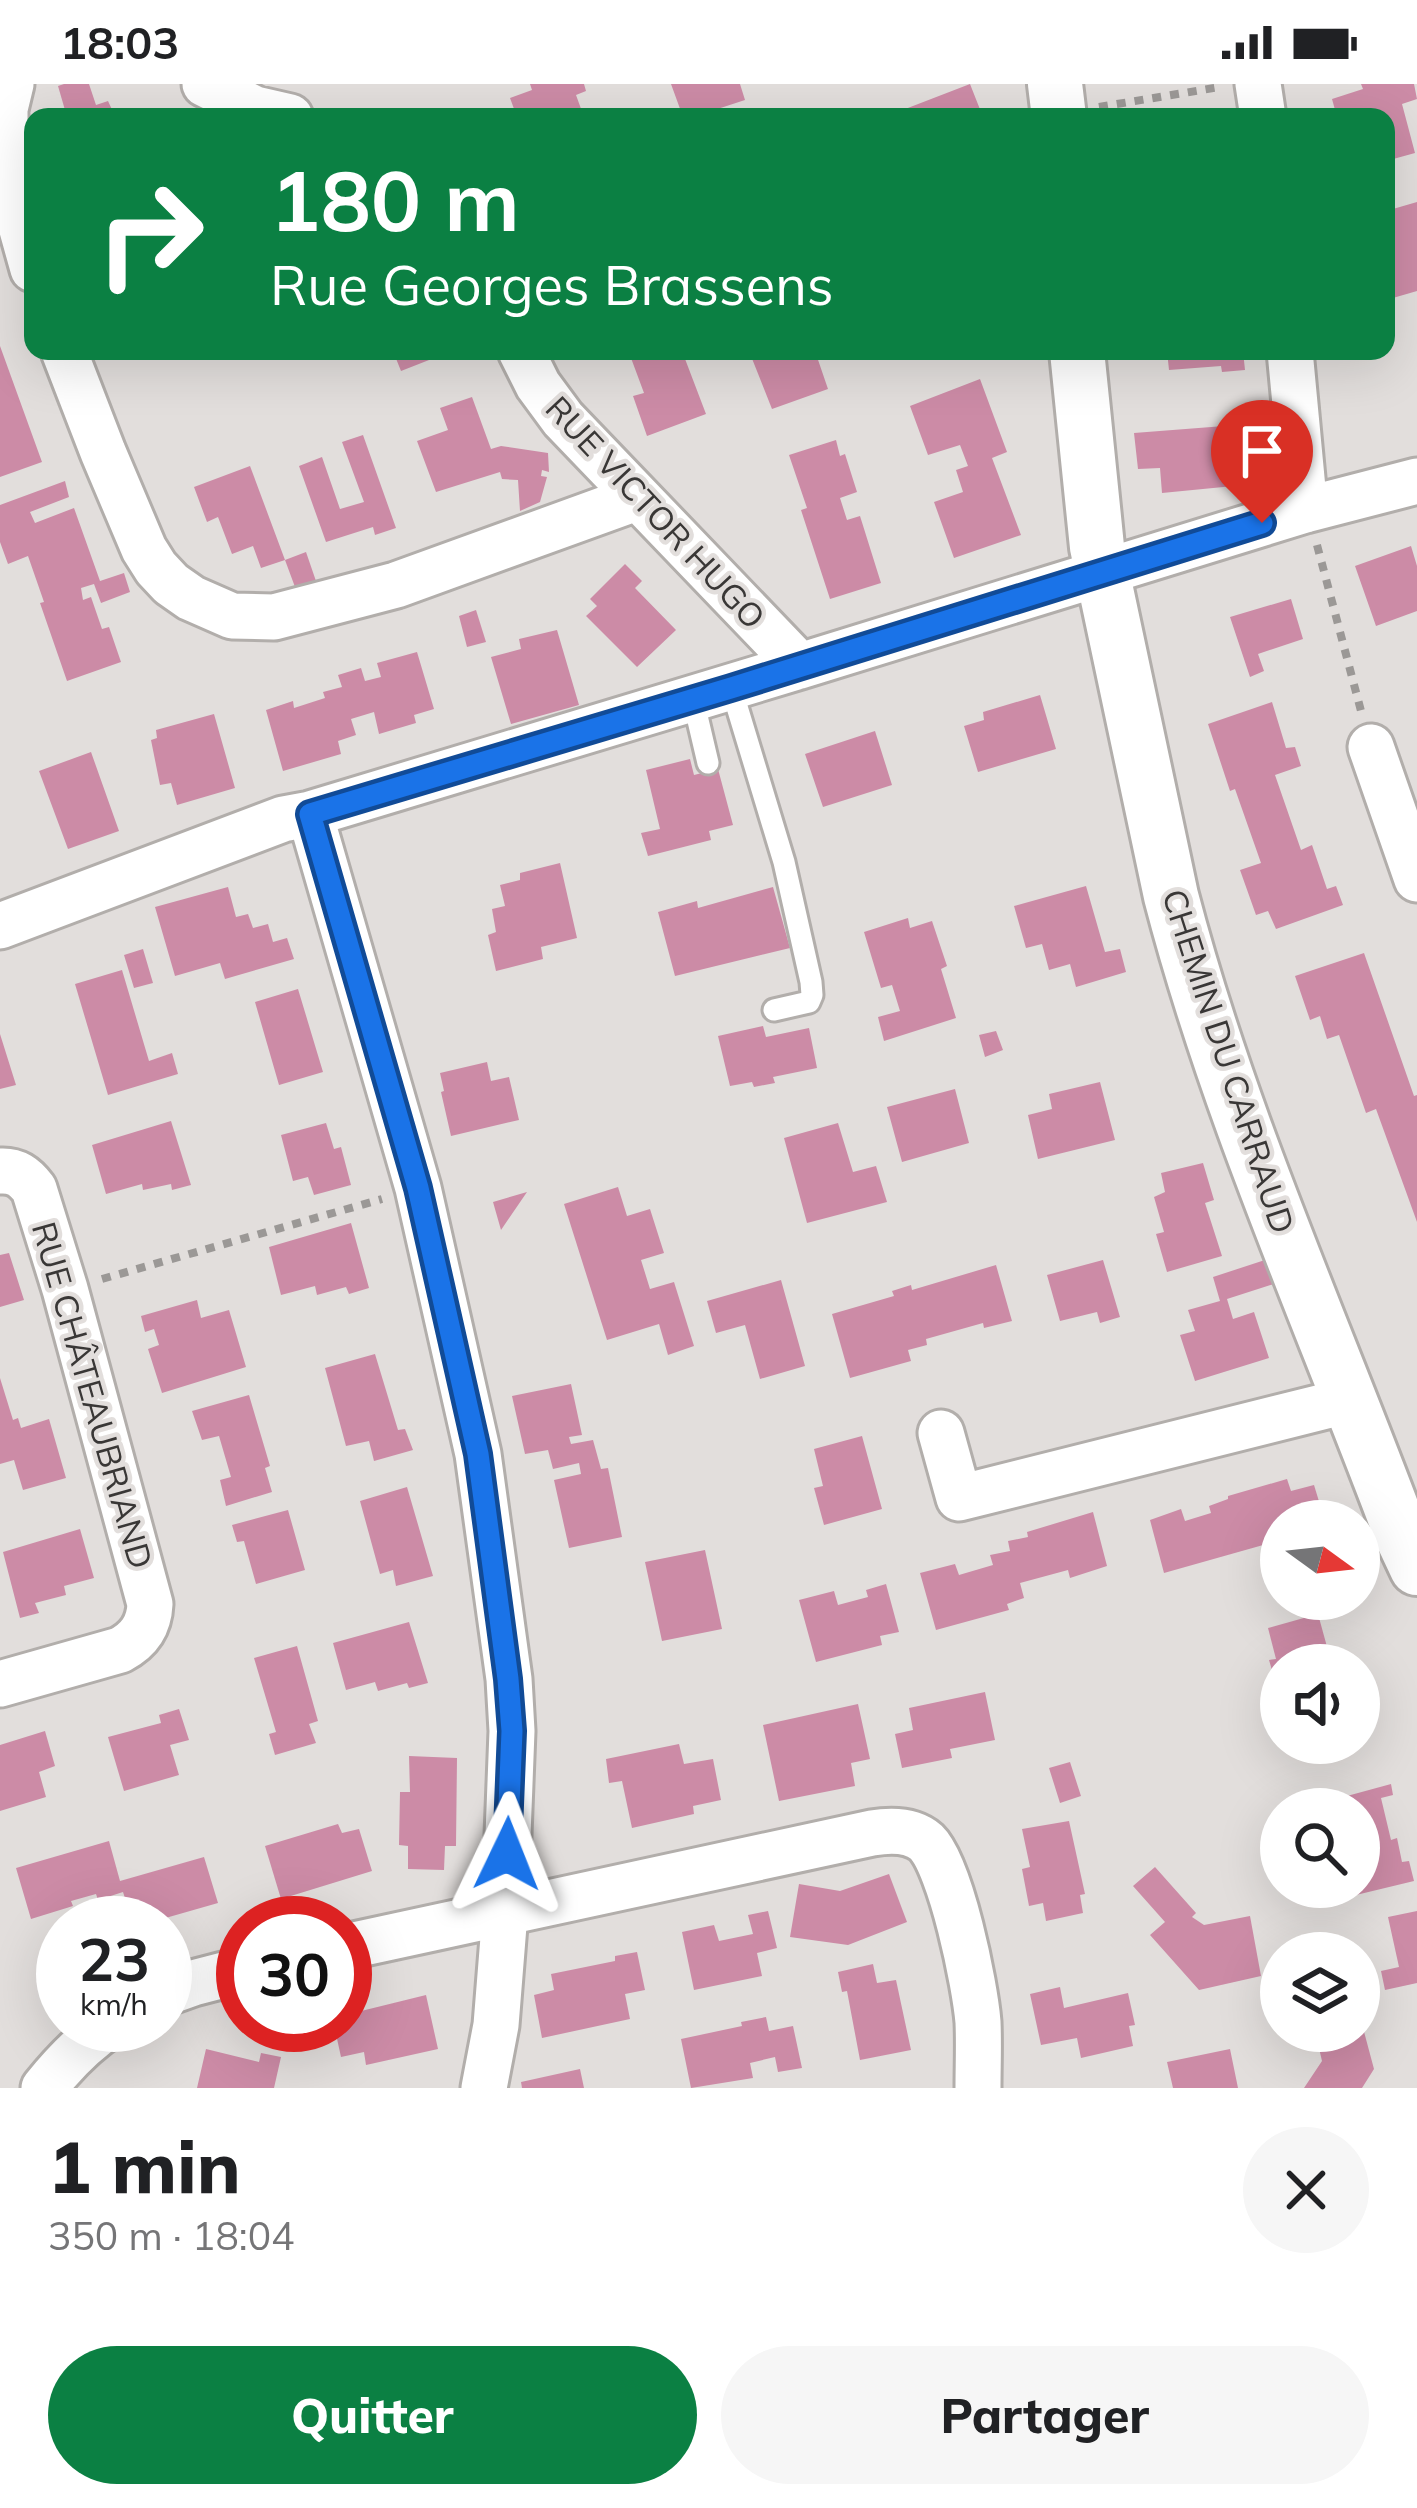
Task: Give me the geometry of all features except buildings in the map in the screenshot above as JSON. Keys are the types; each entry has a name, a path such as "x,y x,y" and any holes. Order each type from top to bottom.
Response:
{"street":[{"path":"11,84 5,109 5,169 24,237"},
{"path":"205,84 253,108"},
{"path":"68,360 155,568 191,598 232,616 274,617 396,585 636,498"},
{"name":"RUE VICTOR HUGO","path":"526,360 563,419 800,666"},
{"name":"CHEMIN DU CARRAUD","path":"1078,360 1102,572 1185,949 1244,1124 1409,1552 1417,1595"},
{"path":"1291,360 1305,510"},
{"path":"0,926 284,819 1305,510 1417,482"},
{"path":"1371,747 1417,879"},
{"path":"310,814 418,1188 478,1454 512,1731 505,1913 496,2026 484,2088"},
{"name":"RUE CHÂTEAUBRIAND","path":"0,1171 15,1172 34,1189 148,1590 149,1617 142,1633 120,1650 0,1684"},
{"path":"941,1433 959,1498 1350,1398"},
{"path":"372,1941 872,1833 907,1833 922,1838 934,1851 952,1902 978,2020 978,2088"},
{"path":"44,2088 75,2052"}],"lane":[{"path":"708,763 712,693"},
{"path":"712,693 784,862 811,982 808,1002 775,1010"}],"path":[{"path":"1058,105 1240,84"},
{"path":"1305,510 1371,747"},
{"path":"64,1289 418,1188"}],"route":[{"path":"507,1854 512,1731 478,1454 418,1188 310,814 1262,523"}]}
